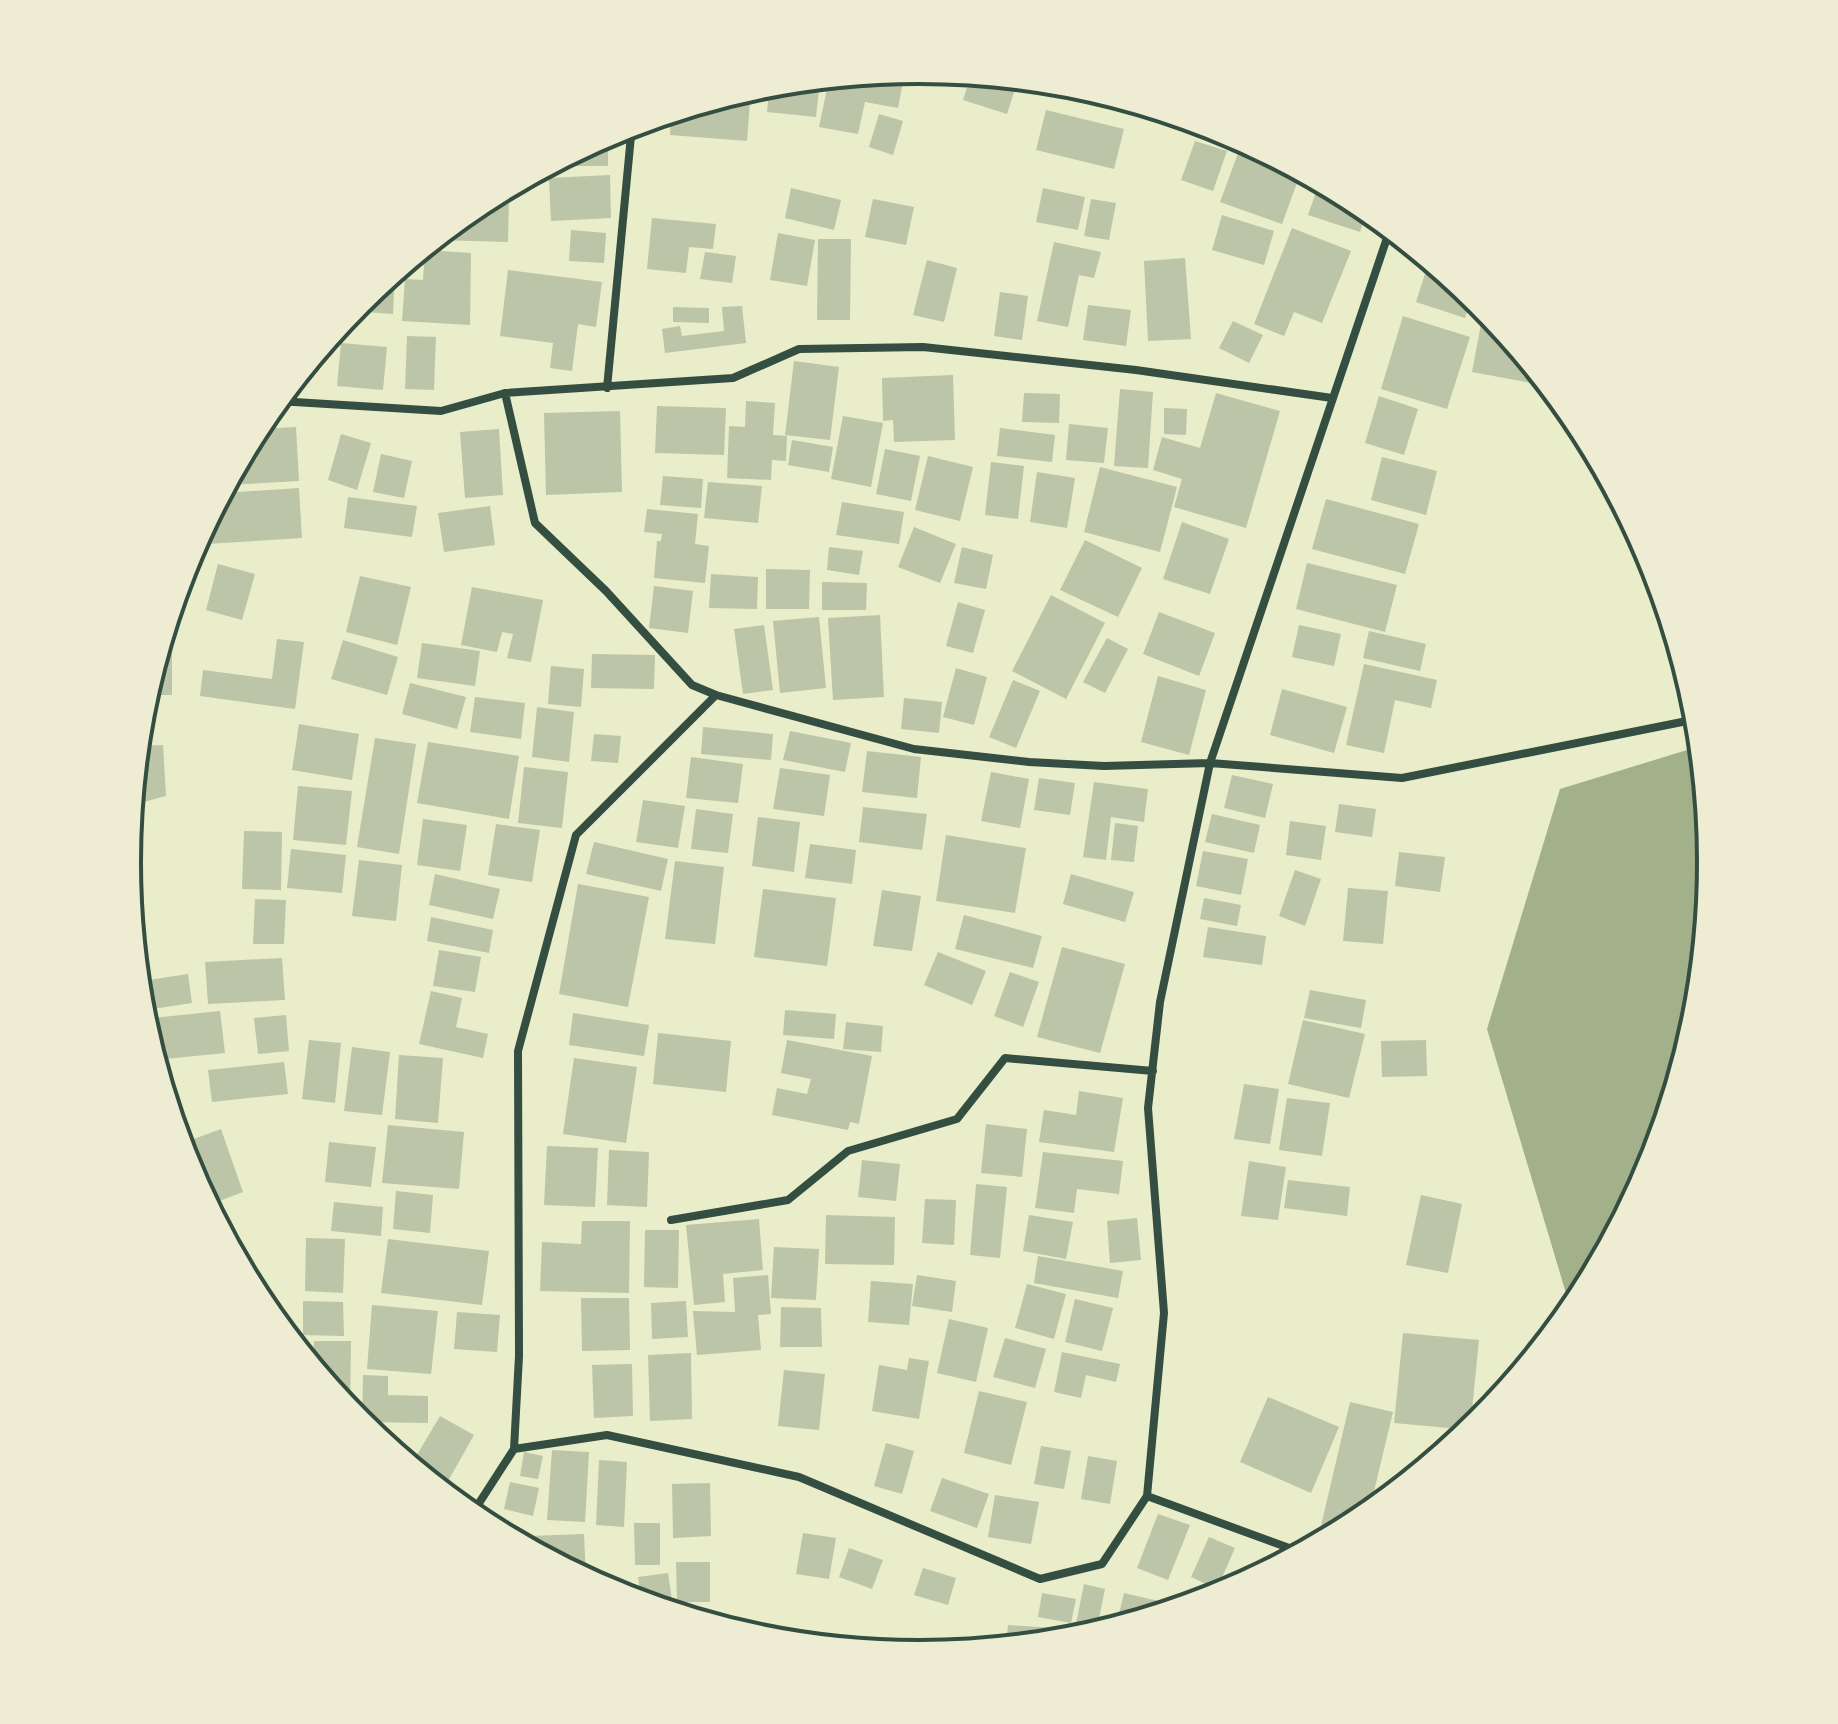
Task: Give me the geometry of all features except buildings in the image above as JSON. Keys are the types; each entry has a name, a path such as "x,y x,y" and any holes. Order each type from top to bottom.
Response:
{"street":[{"path":"607,388 631,139"},
{"path":"514,1449 607,1435 799,1477 1040,1579 1102,1564 1147,1496 1164,1313 1148,1108 1160,1002 1210,763 1386,240"},
{"path":"292,402 441,411 505,393 733,378 799,349 923,347 1136,370 1332,398"},
{"path":"505,393 535,523 606,591 692,685 716,695 914,749 1089,766 1210,763 1402,778 1684,722"},
{"path":"479,1503 514,1449 519,1356 518,1051 576,835 716,695"},
{"path":"671,1220 788,1200 848,1151 957,1119 1005,1058 1153,1071"},
{"path":"1147,1496 1287,1547"}],"shaded area":[{"path":"1688,750 1697,862 1690,964 1682,1014 1656,1112 1617,1206 1566,1294 1487,1029 1560,789"}]}
